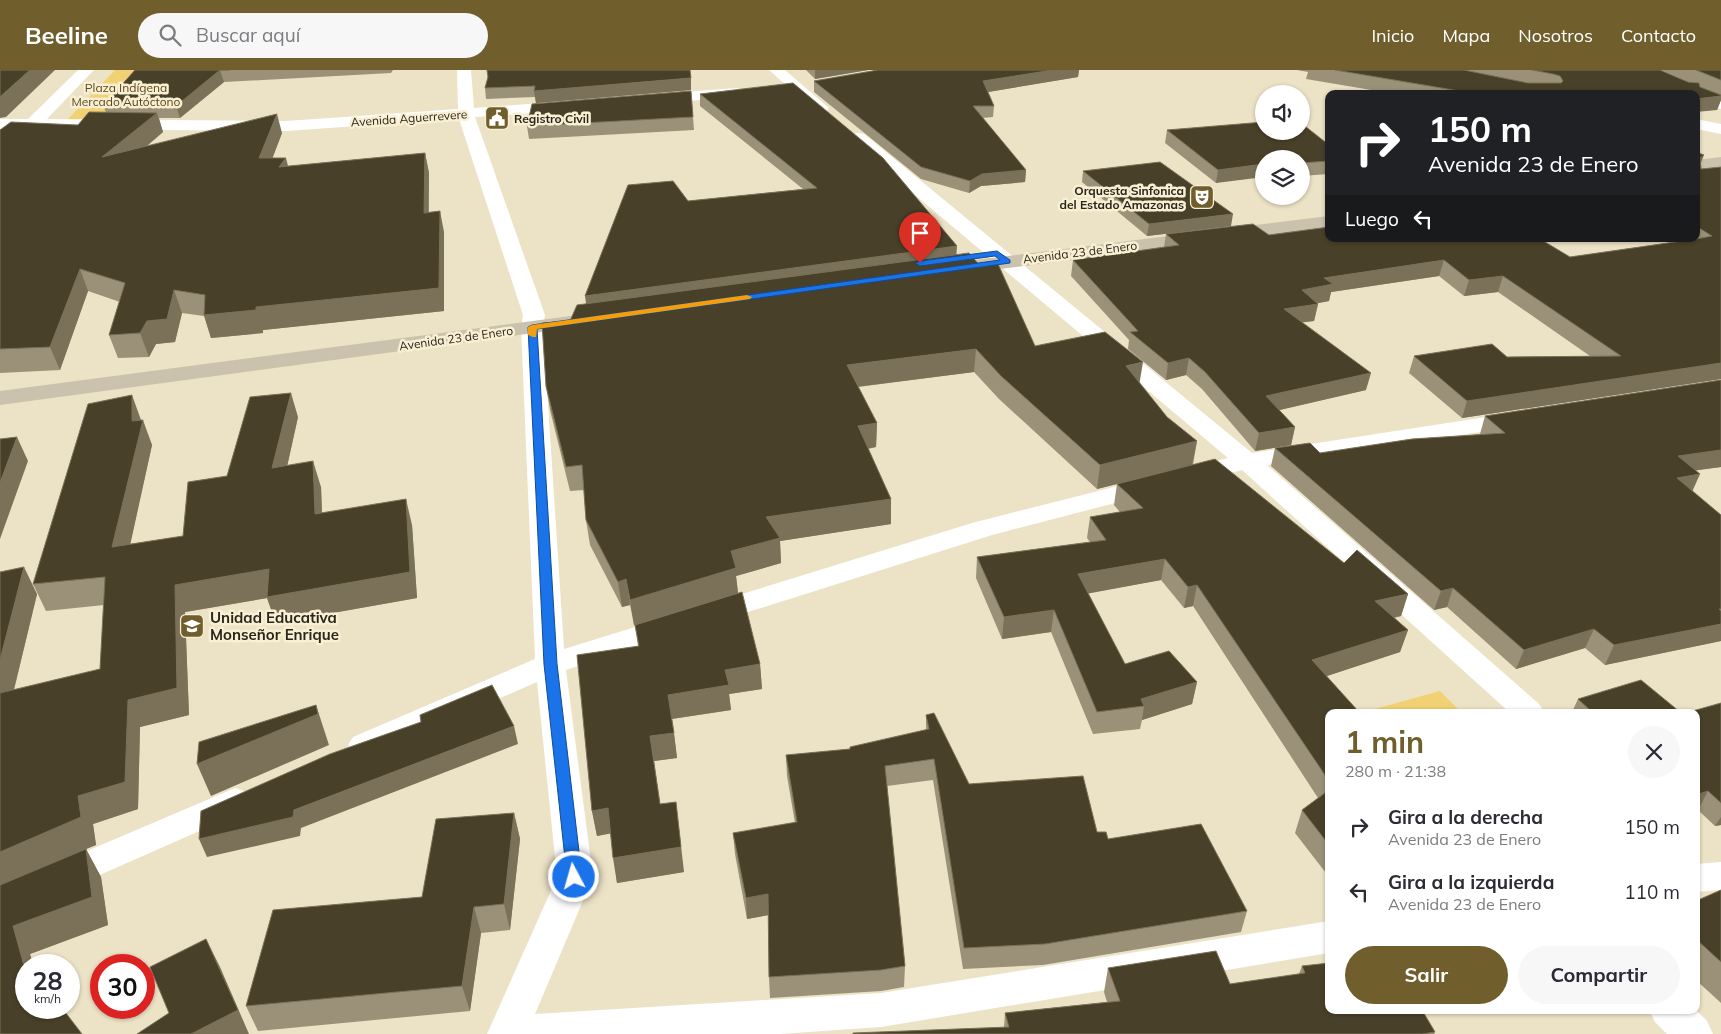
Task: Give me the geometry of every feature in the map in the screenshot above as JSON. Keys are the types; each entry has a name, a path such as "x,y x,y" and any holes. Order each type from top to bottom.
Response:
{"main road":[{"path":"1700,165 1721,162"},
{"path":"1700,177 1721,174"},
{"name":"Avenida 23 de Enero","path":"928,267 1325,213"},
{"name":"Avenida 23 de Enero","path":"1002,257 1325,222"},
{"name":"Avenida 23 de Enero","path":"0,386 597,313"},
{"name":"Avenida 23 de Enero","path":"0,398 533,321"}],"street":[{"path":"0,144 34,123 87,70"},
{"path":"464,70 466,115 533,321 550,664 574,877 507,1034 881,1010 1325,939"},
{"path":"776,70 1247,461 1525,709"},
{"path":"1643,70 1689,90"},
{"path":"1672,70 1721,91"},
{"path":"778,90 816,85"},
{"path":"642,101 749,92"},
{"path":"1700,95 1721,104"},
{"name":"Avenida Aguerrevere","path":"0,124 286,126 466,115 583,105"},
{"path":"1700,125 1721,129"},
{"path":"334,758 550,664 982,529 1247,461 1543,415"},
{"path":"0,904 262,790"},
{"path":"1673,1014 1693,1034"}],"green space":[{"name":"Plaza Indígena Mercado Autóctono","path":"115,70 214,70 180,116 67,120"},
{"path":"1440,691 1458,709 1375,709"}],"building":[{"path":"0,70 30,70 0,97"},
{"path":"135,70 220,70 176,106 103,106"},
{"path":"487,70 690,70 691,78 534,91 535,86 485,88 488,77"},
{"path":"878,70 1053,70 983,81 994,106 973,106 1026,170 982,174 970,181 921,167 814,81"},
{"path":"1335,70 1464,70 1528,83 1561,83 1563,81 1560,76 1532,70 1660,70 1688,82 1699,83 1700,87 1721,96 1700,99 1700,90 1453,90"},
{"path":"1696,70 1721,70 1721,80"},
{"path":"793,83 883,158 957,246 585,296 628,185 673,181 688,201 817,188 700,94"},
{"path":"691,91 693,117 527,126 532,104"},
{"path":"89,112 157,113 102,157 277,114 259,158 286,158 279,167 425,153 424,213 440,211 439,288 256,307 256,310 204,315 205,295 174,290 167,319 147,321 140,333 109,335 125,283 80,269 50,347 0,349 0,130 11,122 78,125"},
{"path":"1255,123 1255,140 1310,140 1310,130 1325,142 1325,161 1310,162 1310,150 1255,150 1255,165 1218,170 1167,130"},
{"path":"1700,158 1701,169 1721,167 1721,363 1467,401 1414,356 1492,344 1507,357 1621,356 1503,276 1469,280 1444,260 1324,278 1333,284 1302,290 1318,304 1284,309 1371,373 1266,396 1295,427 1259,433 1205,372 1189,358 1168,363 1130,332 1138,331 1073,260 1179,245 1166,234 1253,224 1269,235 1325,228 1325,242 1545,242 1570,257 1675,242 1700,242 1700,238 1712,236 1700,228"},
{"path":"1160,162 1233,214 1149,224 1083,171"},
{"path":"969,253 981,267 998,264 1035,346 1105,332 1143,362 1126,366 1167,417 1197,441 1100,465 1001,376 976,349 847,365 877,423 858,426 891,499 766,517 780,538 731,551 736,568 630,600 626,579 618,582 586,520 582,465 566,467 546,386 542,323 570,321 577,305"},
{"path":"1721,380 1721,450 1678,456 1700,474 1677,478 1721,515 1721,609 1719,609 1721,611 1721,624 1614,645 1594,629 1524,650 1453,588 1441,591 1275,448 1310,443 1320,453 1412,439 1505,433 1485,416"},
{"path":"291,393 272,468 313,461 315,514 406,499 410,572 267,597 269,569 175,585 177,688 128,700 125,782 78,796 81,817 0,852 0,693 100,669 105,577 33,584 88,404 132,395 132,421 143,420 112,547 183,536 188,482 227,476 250,397"},
{"path":"17,437 0,483 0,439"},
{"path":"1215,459 1344,563 1357,550 1408,594 1375,601 1408,630 1312,660 1356,709 1325,709 1325,775 1197,585 1188,587 1165,559 1078,574 1125,664 1169,651 1197,682 1141,699 1144,706 1097,712 1054,610 1004,617 977,557 1106,540 1090,517 1143,508 1117,484"},
{"path":"24,567 0,660 0,572"},
{"path":"742,592 760,664 725,670 729,685 668,695 674,733 650,736 660,804 676,802 681,847 613,858 608,808 592,811 577,655 639,646 635,625"},
{"path":"1641,680 1676,709 1589,709 1578,699"},
{"path":"492,685 514,726 294,810 293,817 199,839 201,811 330,754 421,722 420,715"},
{"path":"1721,703 1721,803 1708,791 1700,794 1700,709"},
{"path":"316,705 318,714 197,764 199,742"},
{"path":"934,713 969,784 1083,776 1097,832 1106,832 1108,839 1201,824 1247,911 1045,944 964,948 934,759 885,766 905,966 881,970 769,977 768,894 746,898 733,833 797,822 786,755 850,749 850,747 929,729 926,715"},
{"path":"1325,793 1325,840 1302,810"},
{"path":"514,813 504,904 474,907 462,986 246,1006 273,910 422,897 436,819"},
{"path":"86,849 92,897 13,926 21,954 15,954 15,1019 70,1019 82,1034 0,1034 0,885"},
{"path":"1721,890 1721,962 1700,943 1700,899"},
{"path":"206,939 238,1010 191,1034 137,1034 169,1013 155,979 155,964"},
{"path":"1216,951 1230,984 1305,973 1302,966 1325,963 1325,1014 1424,1014 1435,1032 1422,1034 853,1034 1009,1027 1005,1013 1120,1001 1108,968"}],"slow traffic":[{"path":"533,335 532,327 747,297"}],"place":[{"name":"Registro Civil","path":"497,118"},
{"name":"Orquesta Sinfonica del Estado Amazonas","path":"1202,197"},
{"name":"Unidad Educativa Monseñor Enrique","path":"192,626"}],"route":[{"path":"574,877 550,664 532,327 1007,262 997,253 920,263"}]}
